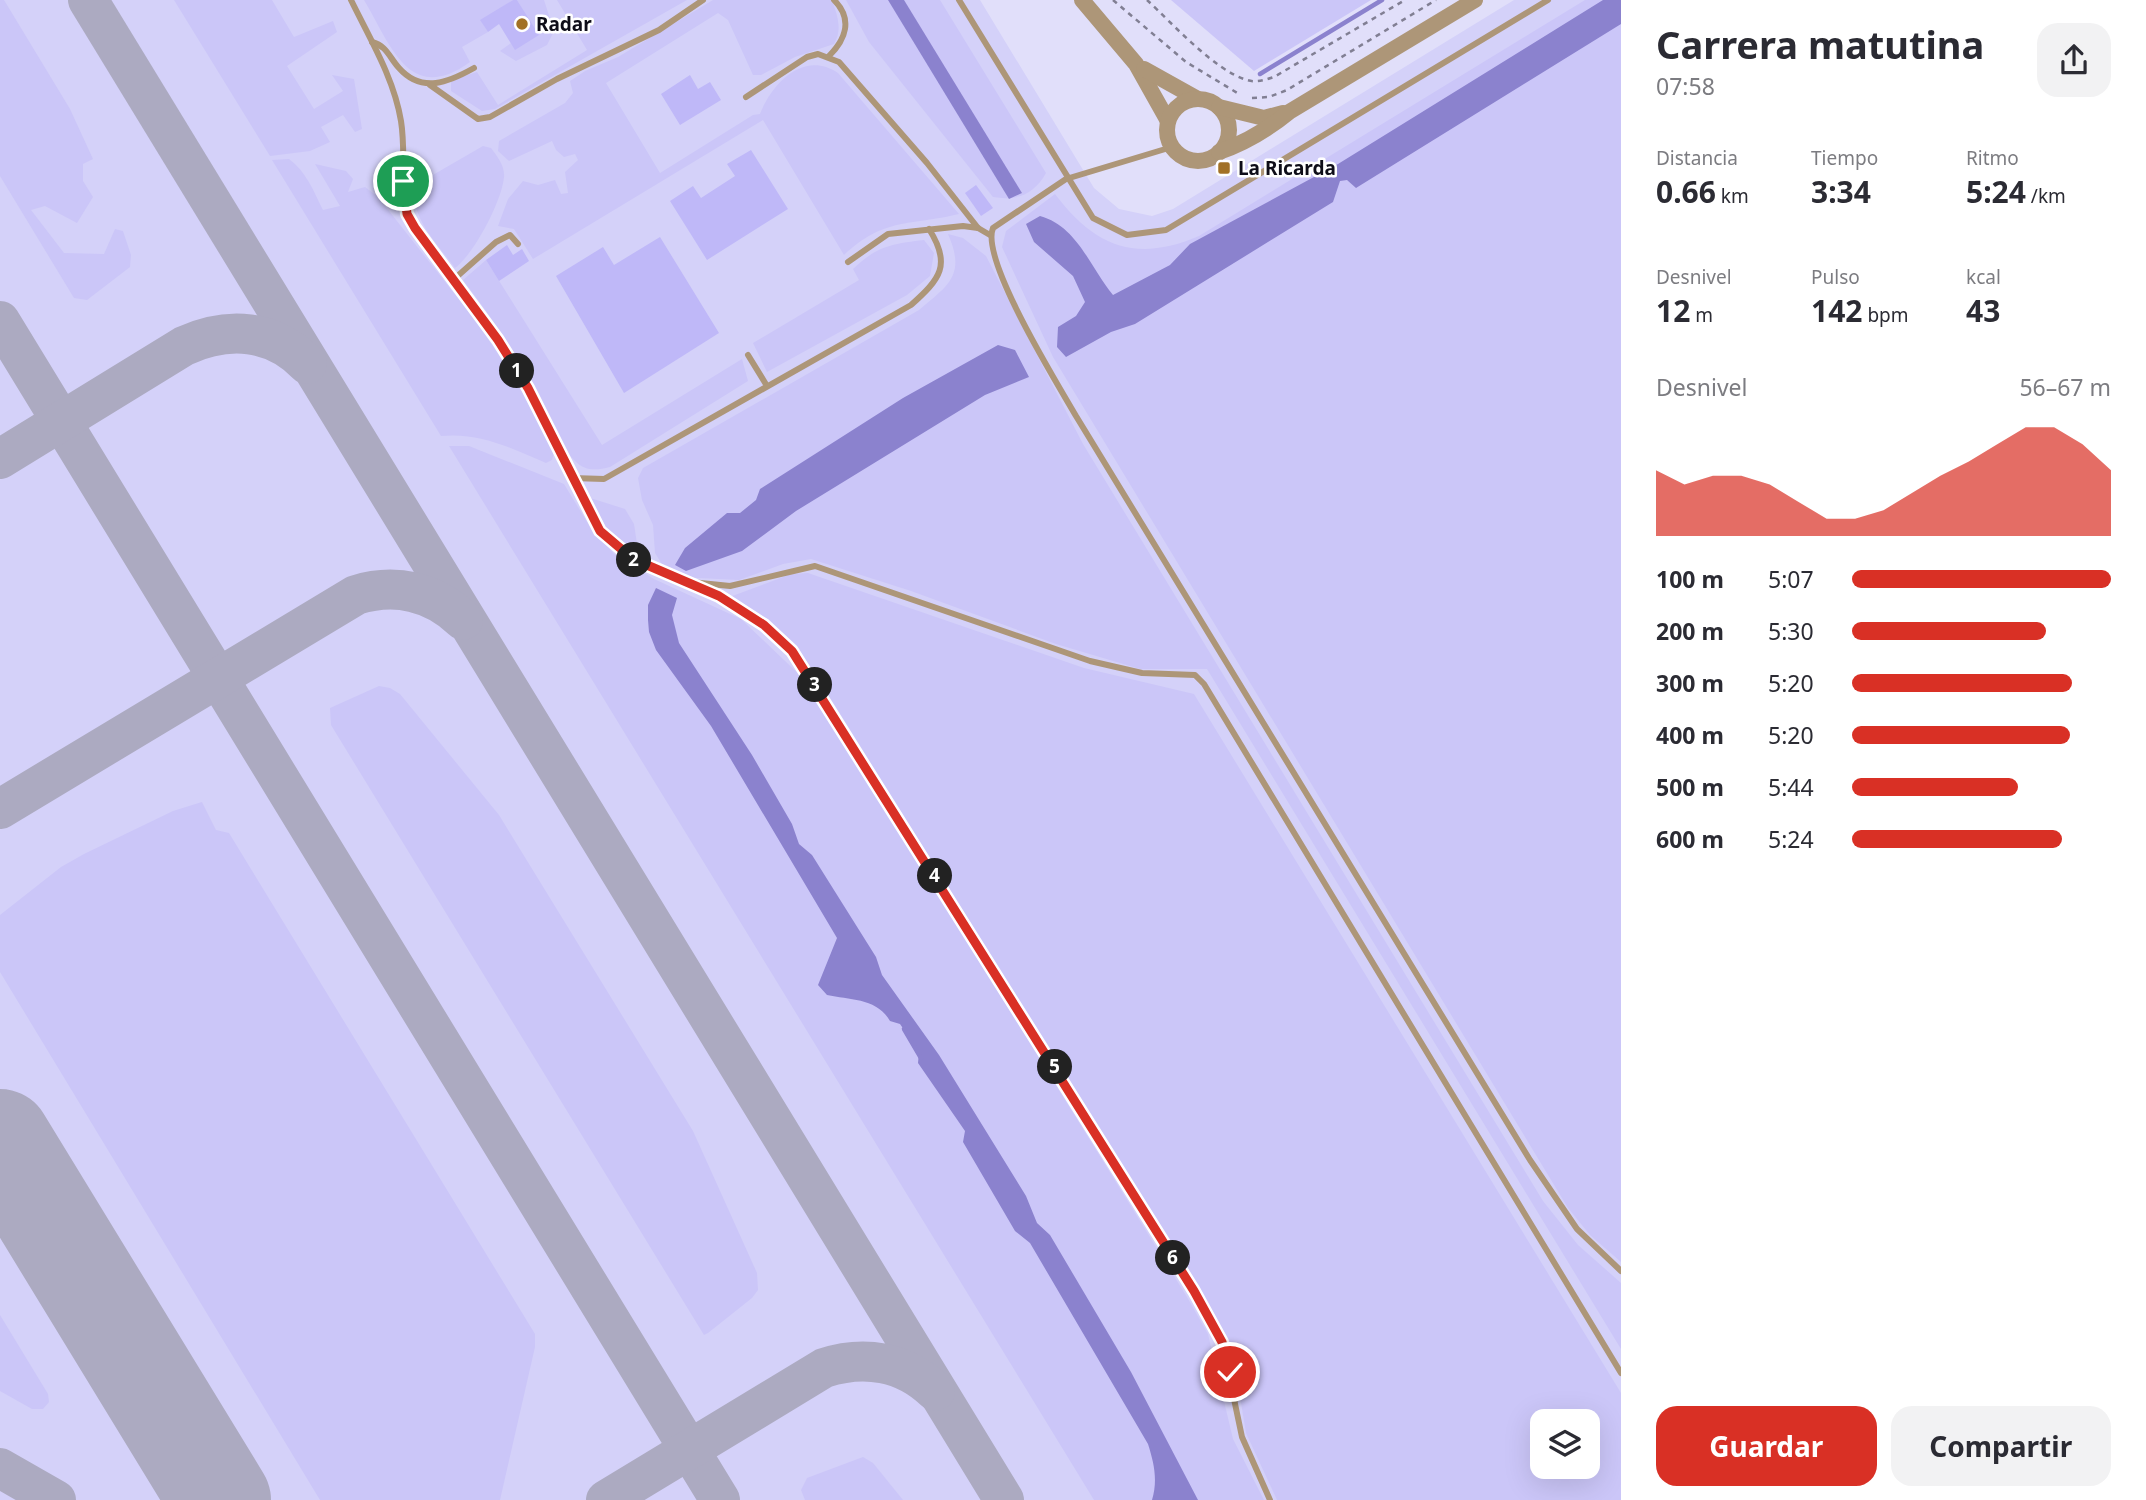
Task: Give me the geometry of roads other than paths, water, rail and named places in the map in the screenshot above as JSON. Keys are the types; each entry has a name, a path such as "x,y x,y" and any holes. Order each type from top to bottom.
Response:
{"street":[{"path":"1082,0 1136,64 1168,121 1168,139 1172,148 1195,161 1206,160 1242,144 1289,112 1475,0"},
{"path":"1136,64 1158,79 1219,107 1264,118 1289,112"},
{"path":"1168,121 1178,105 1196,98"},
{"path":"1219,107 1227,118 1229,130 1227,140 1219,152"}],"lane":[{"path":"351,0 384,66 401,123 403,196 407,214 498,340 528,388 600,531 633,559 669,577 719,596 764,625 792,651 1194,1291 1222,1342 1242,1437 1270,1500"},
{"path":"372,42 382,45 400,69 409,76 430,85 478,119 490,117 557,79 659,30 703,0"},
{"path":"829,57 842,43 846,25 843,9 834,0"},
{"path":"959,0 1066,179 1093,218 1113,231 1127,236 1166,230 1548,0"},
{"path":"746,97 807,57 829,57 839,62 927,163 978,228 990,235"},
{"path":"430,85 444,84 474,68"},
{"path":"1172,148 1066,179 993,228 990,235 993,254 1013,301 1097,451 1558,1203 1577,1229 1621,1271"},
{"path":"848,262 888,234 963,226 978,228"},
{"path":"572,478 604,479 911,305 933,286 940,272 943,256 929,229"},
{"path":"453,279 496,242 510,235 518,244"},
{"path":"748,355 767,386"},
{"path":"669,577 730,586 815,566 1090,662 1142,673 1195,675 1204,684 1621,1373"}],"waterway":[{"path":"1260,74 1382,0"},
{"path":"904,1029 921,1058"}],"place":[{"name":"Radar","path":"522,24"},
{"name":"La Ricarda","path":"1224,168"}]}
